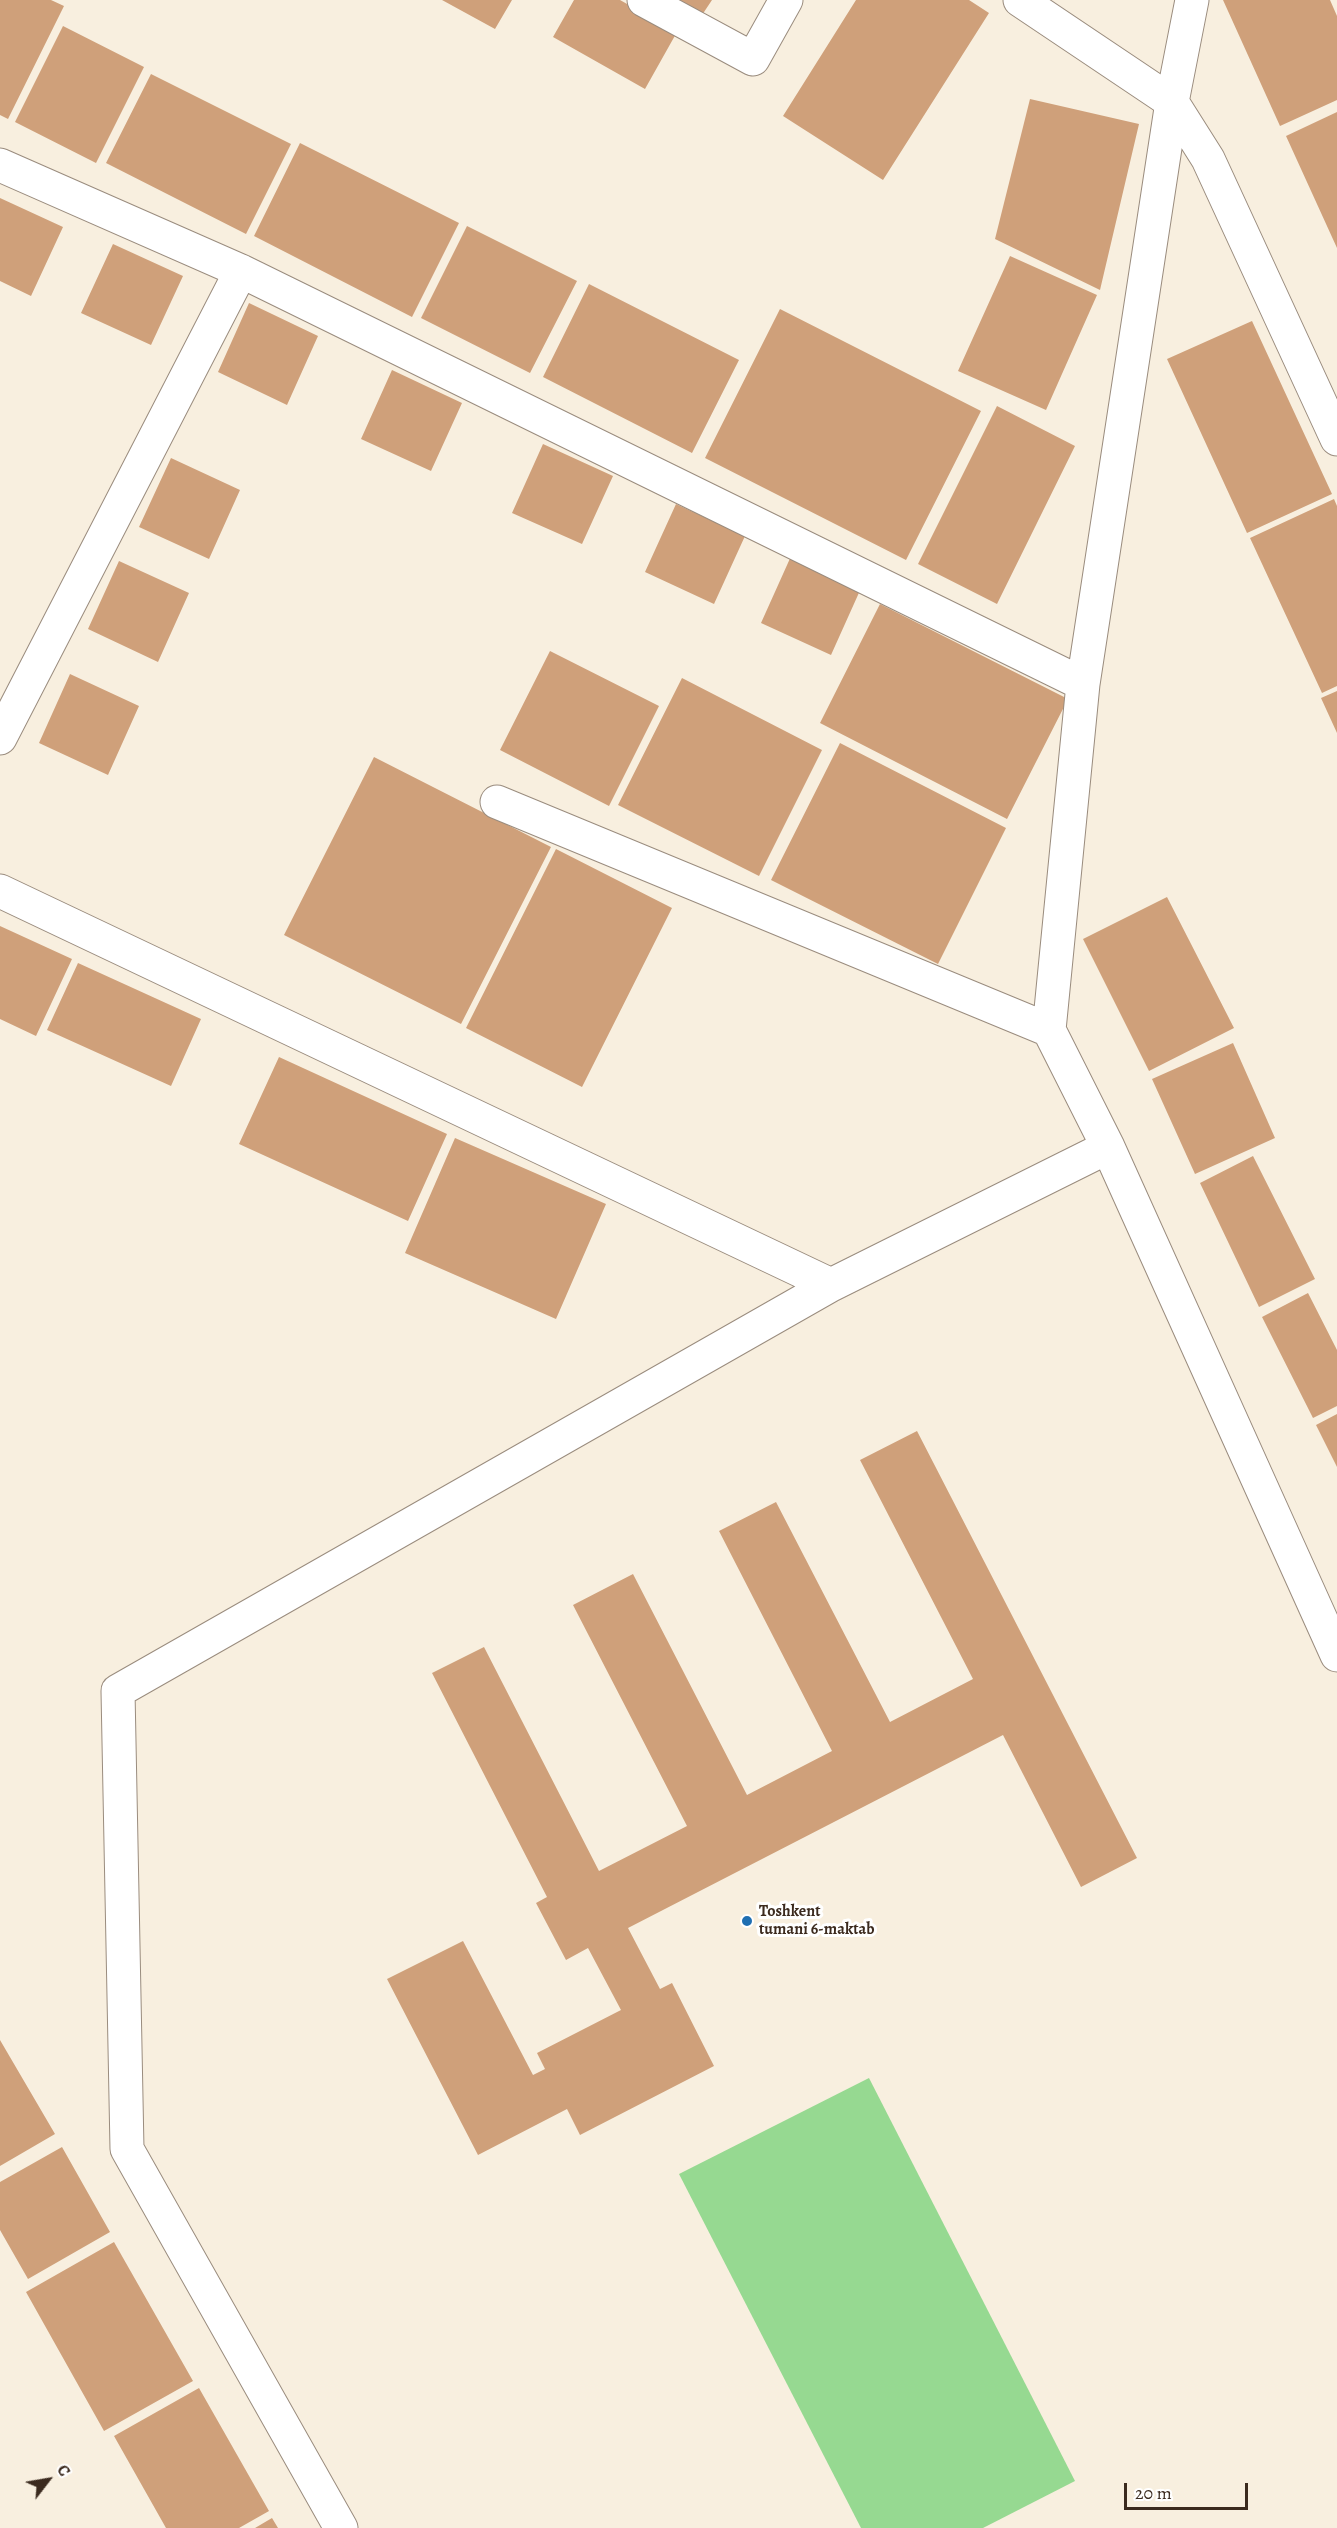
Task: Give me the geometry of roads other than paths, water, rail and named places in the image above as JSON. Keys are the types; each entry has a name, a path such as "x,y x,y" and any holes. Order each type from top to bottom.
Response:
{"street":[{"path":"644,0 753,59 786,0"},
{"path":"1020,0 1172,102 1208,159 1337,439"},
{"path":"1192,0 1172,102 1083,684 1049,1030 1108,1147 1337,1655"},
{"path":"0,165 241,271 1083,684"},
{"path":"0,738 241,271"},
{"path":"497,802 1049,1030"},
{"path":"0,891 831,1285"},
{"path":"341,2528 127,2149 118,1691 831,1285 1108,1147"}],"place":[{"name":"Toshkent tumani 6-maktab","path":"747,1921"}]}
